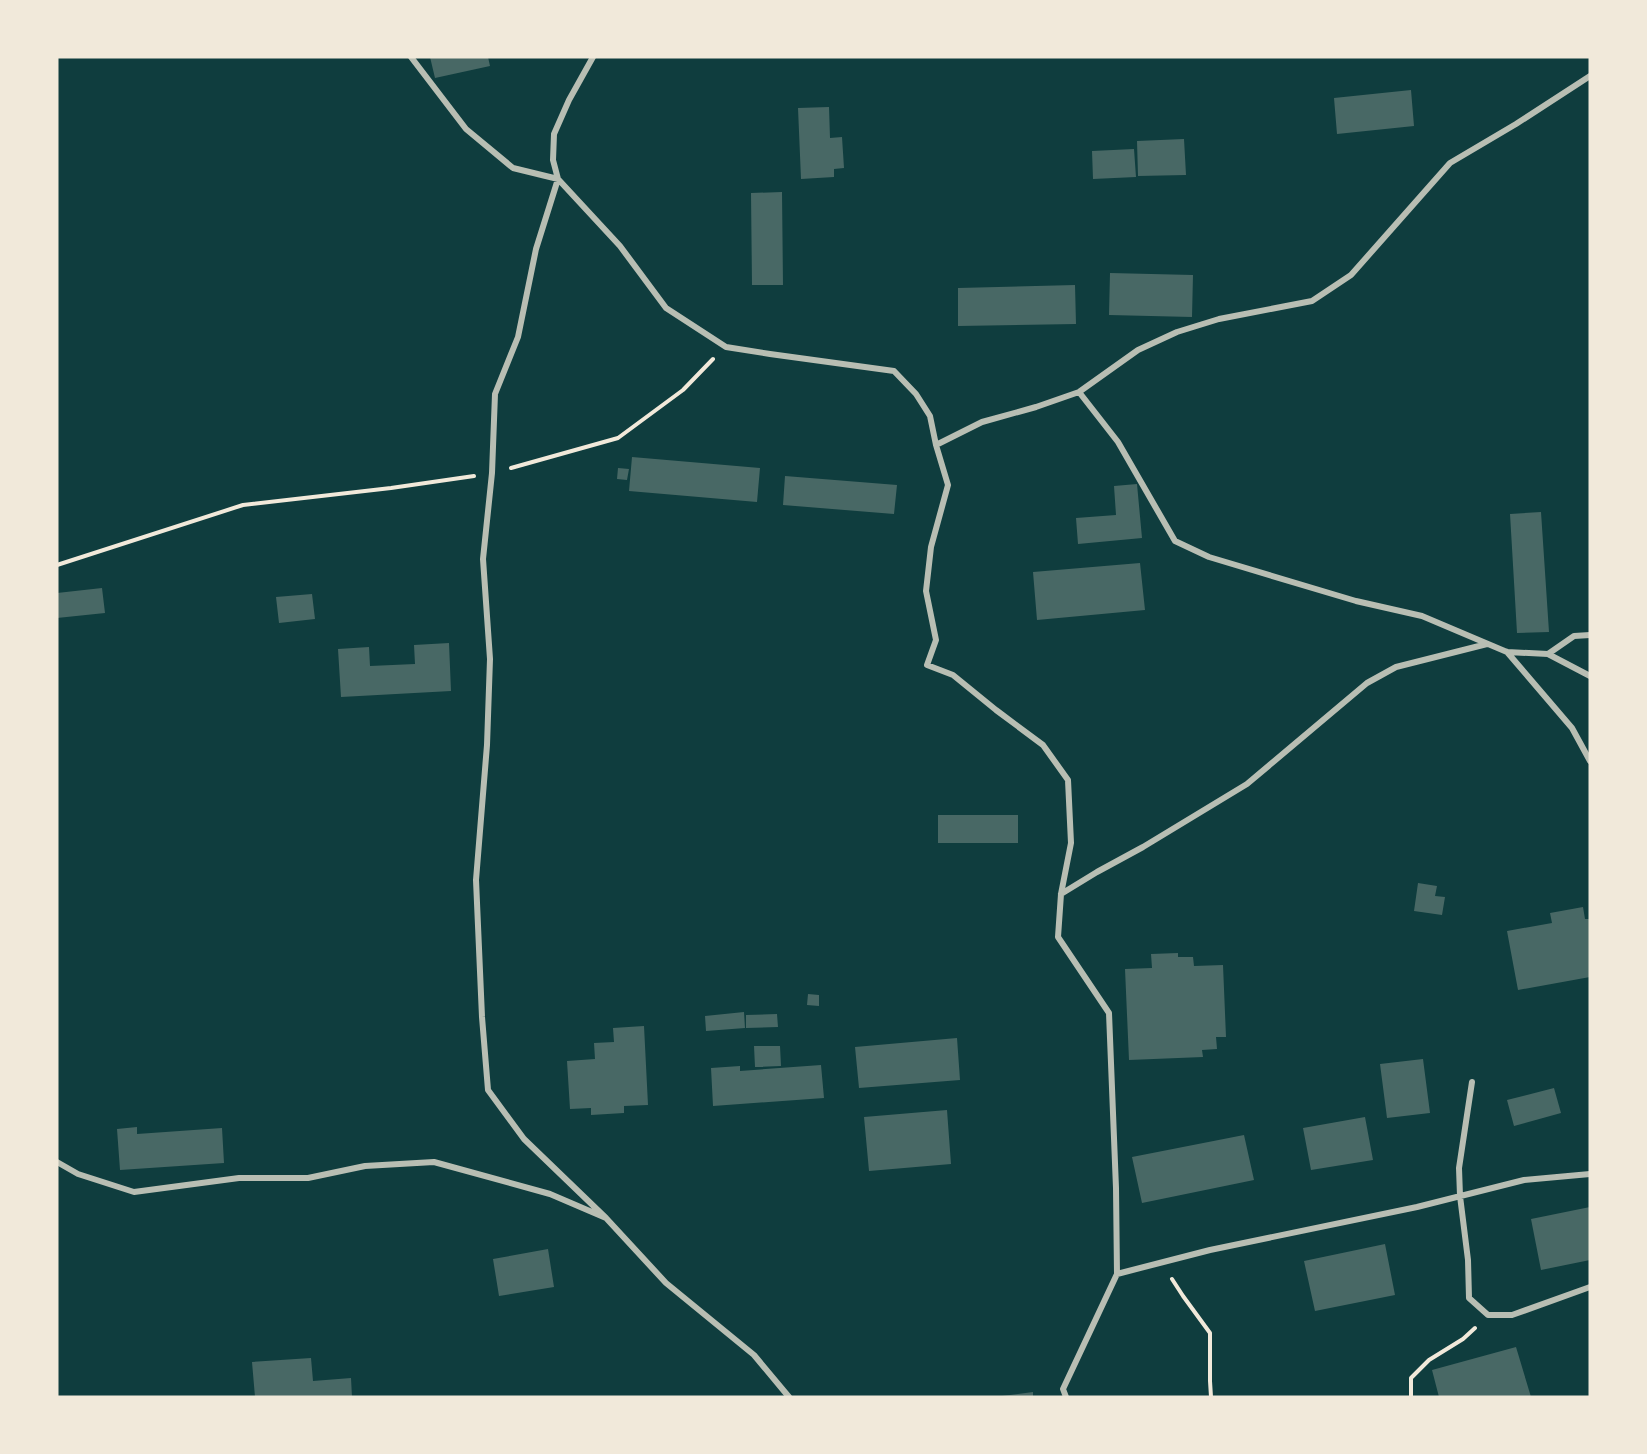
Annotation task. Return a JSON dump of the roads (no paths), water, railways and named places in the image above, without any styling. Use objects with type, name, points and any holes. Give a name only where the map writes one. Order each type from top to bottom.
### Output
[{"type":"street","points":[[411,57],[466,129],[513,168],[558,179]]},
{"type":"street","points":[[593,57],[569,100],[554,134],[553,160],[558,179],[620,246],[666,308],[726,347],[894,371],[916,394],[930,416],[948,485],[931,547],[926,591],[936,640],[927,665],[953,675],[1043,745],[1068,780],[1071,843],[1061,894],[1058,937],[1109,1013],[1117,1274],[1063,1389],[1066,1397]]},
{"type":"street","points":[[936,445],[982,422],[1079,392],[1138,350],[1177,332],[1219,319],[1312,301],[1351,275],[1450,163],[1590,76]]},
{"type":"street","points":[[558,179],[536,249],[518,336],[495,394],[492,473],[483,559],[490,659],[487,745],[476,880],[482,1017],[488,1090],[524,1139],[606,1218],[666,1282],[754,1355],[789,1397]]},
{"type":"street","points":[[1079,392],[1118,442],[1175,541],[1209,557],[1356,601],[1422,616],[1506,651],[1548,654],[1590,676]]},
{"type":"street","points":[[1548,654],[1574,636],[1590,634]]},
{"type":"street","points":[[1061,894],[1143,848],[1247,784],[1367,683],[1396,667],[1487,644]]},
{"type":"street","points":[[1506,651],[1572,728],[1590,761]]},
{"type":"street","points":[[1472,1082],[1459,1168],[1468,1260],[1469,1298],[1488,1315],[1512,1315],[1590,1287]]},
{"type":"street","points":[[57,1162],[78,1174],[134,1192],[239,1178],[308,1178],[365,1166],[434,1162],[550,1194],[606,1218]]},
{"type":"street","points":[[1117,1274],[1210,1250],[1417,1207],[1524,1180],[1590,1174]]}]
